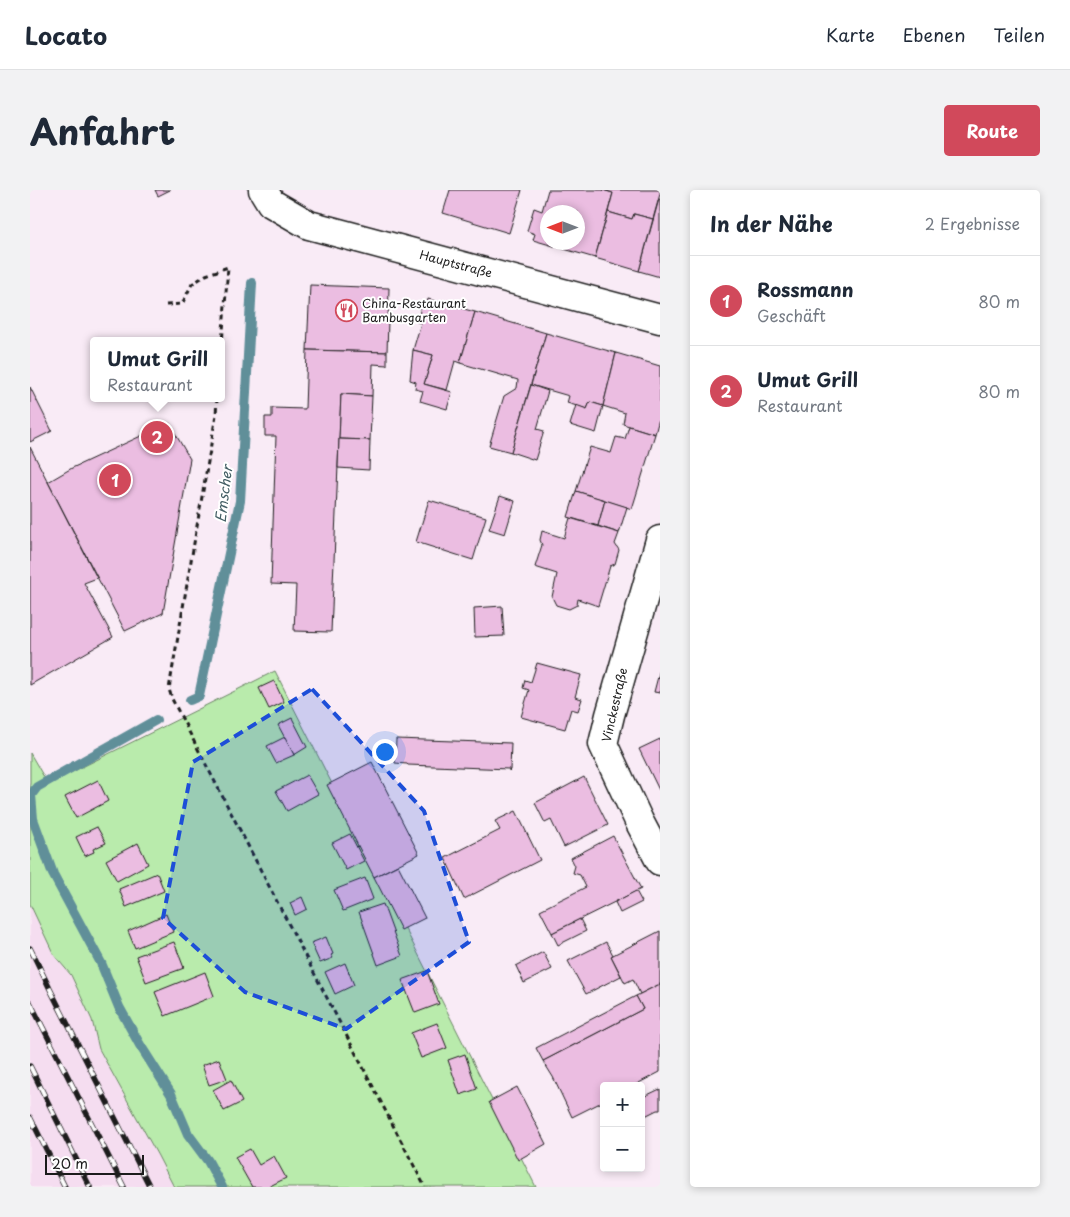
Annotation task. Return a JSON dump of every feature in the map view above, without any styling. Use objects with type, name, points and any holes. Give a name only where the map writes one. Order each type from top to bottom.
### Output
[{"type":"main road","name":"Hauptstraße","points":[[263,190],[271,203],[309,225],[660,319]]},
{"type":"main road","name":"Vinckestraße","points":[[660,540],[603,744],[660,861]]},
{"type":"path","points":[[166,305],[182,304],[192,284],[206,275],[228,268],[223,337]]},
{"type":"path","points":[[217,402],[169,689],[172,699],[425,1187]]},
{"type":"highlighted area","points":[[312,689],[424,811],[469,942],[346,1029],[245,992],[163,918],[193,762]]},
{"type":"shaded area","points":[[30,904],[54,955],[71,975],[92,1020],[99,1049],[174,1187],[30,1187]]},
{"type":"green space","points":[[275,671],[536,1187],[174,1187],[99,1049],[92,1020],[71,975],[54,955],[30,904],[30,753],[48,784]]},
{"type":"building","points":[[155,190],[170,190],[158,196]]},
{"type":"building","points":[[450,190],[522,190],[509,233],[443,213]]},
{"type":"building","points":[[548,190],[603,190],[613,193],[595,258],[567,250],[585,250],[585,205],[544,205]]},
{"type":"building","points":[[603,190],[660,190],[653,219],[634,214],[632,219],[608,212],[613,193]]},
{"type":"building","points":[[660,199],[660,277],[639,271]]},
{"type":"building","points":[[534,208],[540,210],[540,242],[533,240],[535,234],[527,231]]},
{"type":"building","points":[[608,212],[632,219],[634,214],[653,219],[639,271],[595,258]]},
{"type":"building","points":[[310,285],[389,288],[387,352],[307,350]]},
{"type":"building","points":[[428,299],[475,312],[460,363],[455,361],[447,390],[424,384],[433,355],[413,350],[421,323],[417,322],[422,303],[427,304]]},
{"type":"building","points":[[475,312],[546,333],[511,452],[489,446],[504,396],[517,388],[518,380],[460,363]]},
{"type":"building","points":[[546,333],[616,353],[603,406],[590,402],[587,409],[567,403],[569,396],[531,385]]},
{"type":"building","points":[[307,350],[387,352],[387,365],[373,364],[372,396],[341,394],[331,632],[294,631],[296,585],[271,584],[276,436],[265,436],[265,417],[272,417],[272,408],[305,409]]},
{"type":"building","points":[[413,350],[433,355],[424,384],[452,392],[447,409],[420,401],[423,391],[415,389],[416,382],[410,380]]},
{"type":"building","points":[[616,353],[660,366],[660,415],[655,434],[623,424],[625,413],[603,406]]},
{"type":"building","points":[[531,385],[548,391],[537,429],[544,431],[535,460],[511,452]]},
{"type":"building","points":[[30,387],[52,431],[30,442]]},
{"type":"building","points":[[341,394],[372,396],[370,440],[339,439]]},
{"type":"building","points":[[590,402],[603,406],[596,433],[570,425],[576,405],[587,409]]},
{"type":"building","points":[[169,423],[190,459],[163,613],[125,631],[48,482],[72,468]]},
{"type":"building","points":[[629,426],[655,434],[632,509],[576,491],[590,447],[611,453],[616,437],[625,439]]},
{"type":"building","points":[[339,439],[370,440],[369,470],[338,468]]},
{"type":"building","points":[[30,447],[97,578],[84,583],[113,637],[30,685]]},
{"type":"building","points":[[576,491],[605,500],[598,526],[568,517]]},
{"type":"building","points":[[500,496],[515,501],[505,534],[489,529]]},
{"type":"building","points":[[429,500],[486,517],[473,560],[416,542]]},
{"type":"building","points":[[605,500],[627,507],[619,533],[598,526]]},
{"type":"building","points":[[570,518],[619,533],[615,544],[619,550],[615,564],[610,566],[598,606],[578,599],[577,605],[569,609],[556,605],[552,597],[557,574],[535,567],[542,545],[540,540],[542,531],[564,538]]},
{"type":"building","points":[[502,606],[504,636],[475,637],[474,608]]},
{"type":"building","points":[[537,663],[581,675],[575,697],[582,699],[578,711],[571,709],[565,729],[521,717],[529,690],[523,688],[525,680],[531,682]]},
{"type":"building","points":[[660,669],[660,693],[654,692]]},
{"type":"building","points":[[274,681],[284,702],[269,709],[259,688]]},
{"type":"building","points":[[292,718],[307,747],[294,755],[278,725]]},
{"type":"building","points":[[285,737],[294,755],[276,763],[267,746]]},
{"type":"building","points":[[396,739],[511,743],[510,770],[395,763]]},
{"type":"building","points":[[660,739],[660,789],[659,790],[639,749]]},
{"type":"building","points":[[372,762],[419,854],[374,877],[327,785]]},
{"type":"building","points":[[307,775],[318,794],[287,811],[276,791]]},
{"type":"building","points":[[584,777],[608,825],[564,847],[551,820],[545,823],[535,803]]},
{"type":"building","points":[[98,780],[108,801],[76,818],[65,797]]},
{"type":"building","points":[[516,811],[540,860],[464,899],[445,858],[500,830],[495,821]]},
{"type":"building","points":[[97,827],[106,843],[93,849],[94,852],[85,856],[76,837]]},
{"type":"building","points":[[350,834],[364,861],[346,870],[332,843]]},
{"type":"building","points":[[613,836],[641,889],[552,933],[540,910],[586,887],[580,875],[573,873],[575,866],[571,858]]},
{"type":"building","points":[[138,843],[148,864],[117,881],[106,860]]},
{"type":"building","points":[[398,865],[425,918],[401,930],[374,877]]},
{"type":"building","points":[[157,873],[164,891],[126,907],[119,889]]},
{"type":"building","points":[[365,878],[373,899],[343,911],[334,890]]},
{"type":"building","points":[[636,891],[642,902],[620,913],[615,902]]},
{"type":"building","points":[[302,897],[307,909],[295,915],[290,903]]},
{"type":"building","points":[[383,904],[402,956],[378,965],[359,912]]},
{"type":"building","points":[[166,914],[173,932],[135,948],[128,931]]},
{"type":"building","points":[[580,919],[586,931],[558,945],[552,933]]},
{"type":"building","points":[[660,931],[660,984],[640,994],[633,979],[625,983],[611,956]]},
{"type":"building","points":[[326,937],[333,958],[320,963],[311,943]]},
{"type":"building","points":[[174,942],[184,968],[146,982],[136,956]]},
{"type":"building","points":[[606,942],[621,976],[586,994],[568,961]]},
{"type":"building","points":[[543,952],[552,969],[524,983],[516,966]]},
{"type":"building","points":[[345,963],[354,985],[335,994],[325,972]]},
{"type":"building","points":[[427,971],[439,1004],[415,1013],[402,980]]},
{"type":"building","points":[[205,972],[214,996],[165,1016],[155,992]]},
{"type":"building","points":[[660,984],[660,1072],[641,1082],[600,1082],[600,1103],[572,1117],[553,1077],[543,1061],[643,1009],[636,996]]},
{"type":"building","points":[[636,996],[643,1009],[543,1061],[536,1048]]},
{"type":"building","points":[[437,1023],[447,1048],[421,1058],[411,1033]]},
{"type":"building","points":[[465,1054],[477,1089],[460,1095],[448,1060]]},
{"type":"building","points":[[219,1059],[227,1079],[209,1085],[202,1065]]},
{"type":"building","points":[[231,1080],[242,1102],[224,1111],[213,1090]]},
{"type":"building","points":[[517,1087],[546,1144],[518,1160],[489,1102]]},
{"type":"building","points":[[660,1089],[660,1110],[645,1116],[645,1096]]},
{"type":"building","points":[[250,1149],[259,1165],[274,1156],[286,1178],[268,1187],[252,1187],[235,1157]]},
{"type":"waterway","name":"Emscher","points":[[190,700],[199,696],[240,501],[252,283]]},
{"type":"waterway","points":[[156,720],[37,787],[31,795],[33,819],[53,874],[101,963],[119,1007],[171,1094],[188,1134],[208,1161],[222,1187]]},
{"type":"railway","points":[[30,948],[150,1187]]},
{"type":"railway","points":[[30,1002],[124,1187]]},
{"type":"railway","points":[[30,1066],[90,1187]]},
{"type":"railway","points":[[30,1117],[65,1187]]},
{"type":"place","name":"China-Restaurant Bambusgarten","points":[[346,311]]},
{"type":"place","name":"Umut Grill","points":[[157,437]]},
{"type":"place","name":"Rossmann","points":[[115,480]]}]
